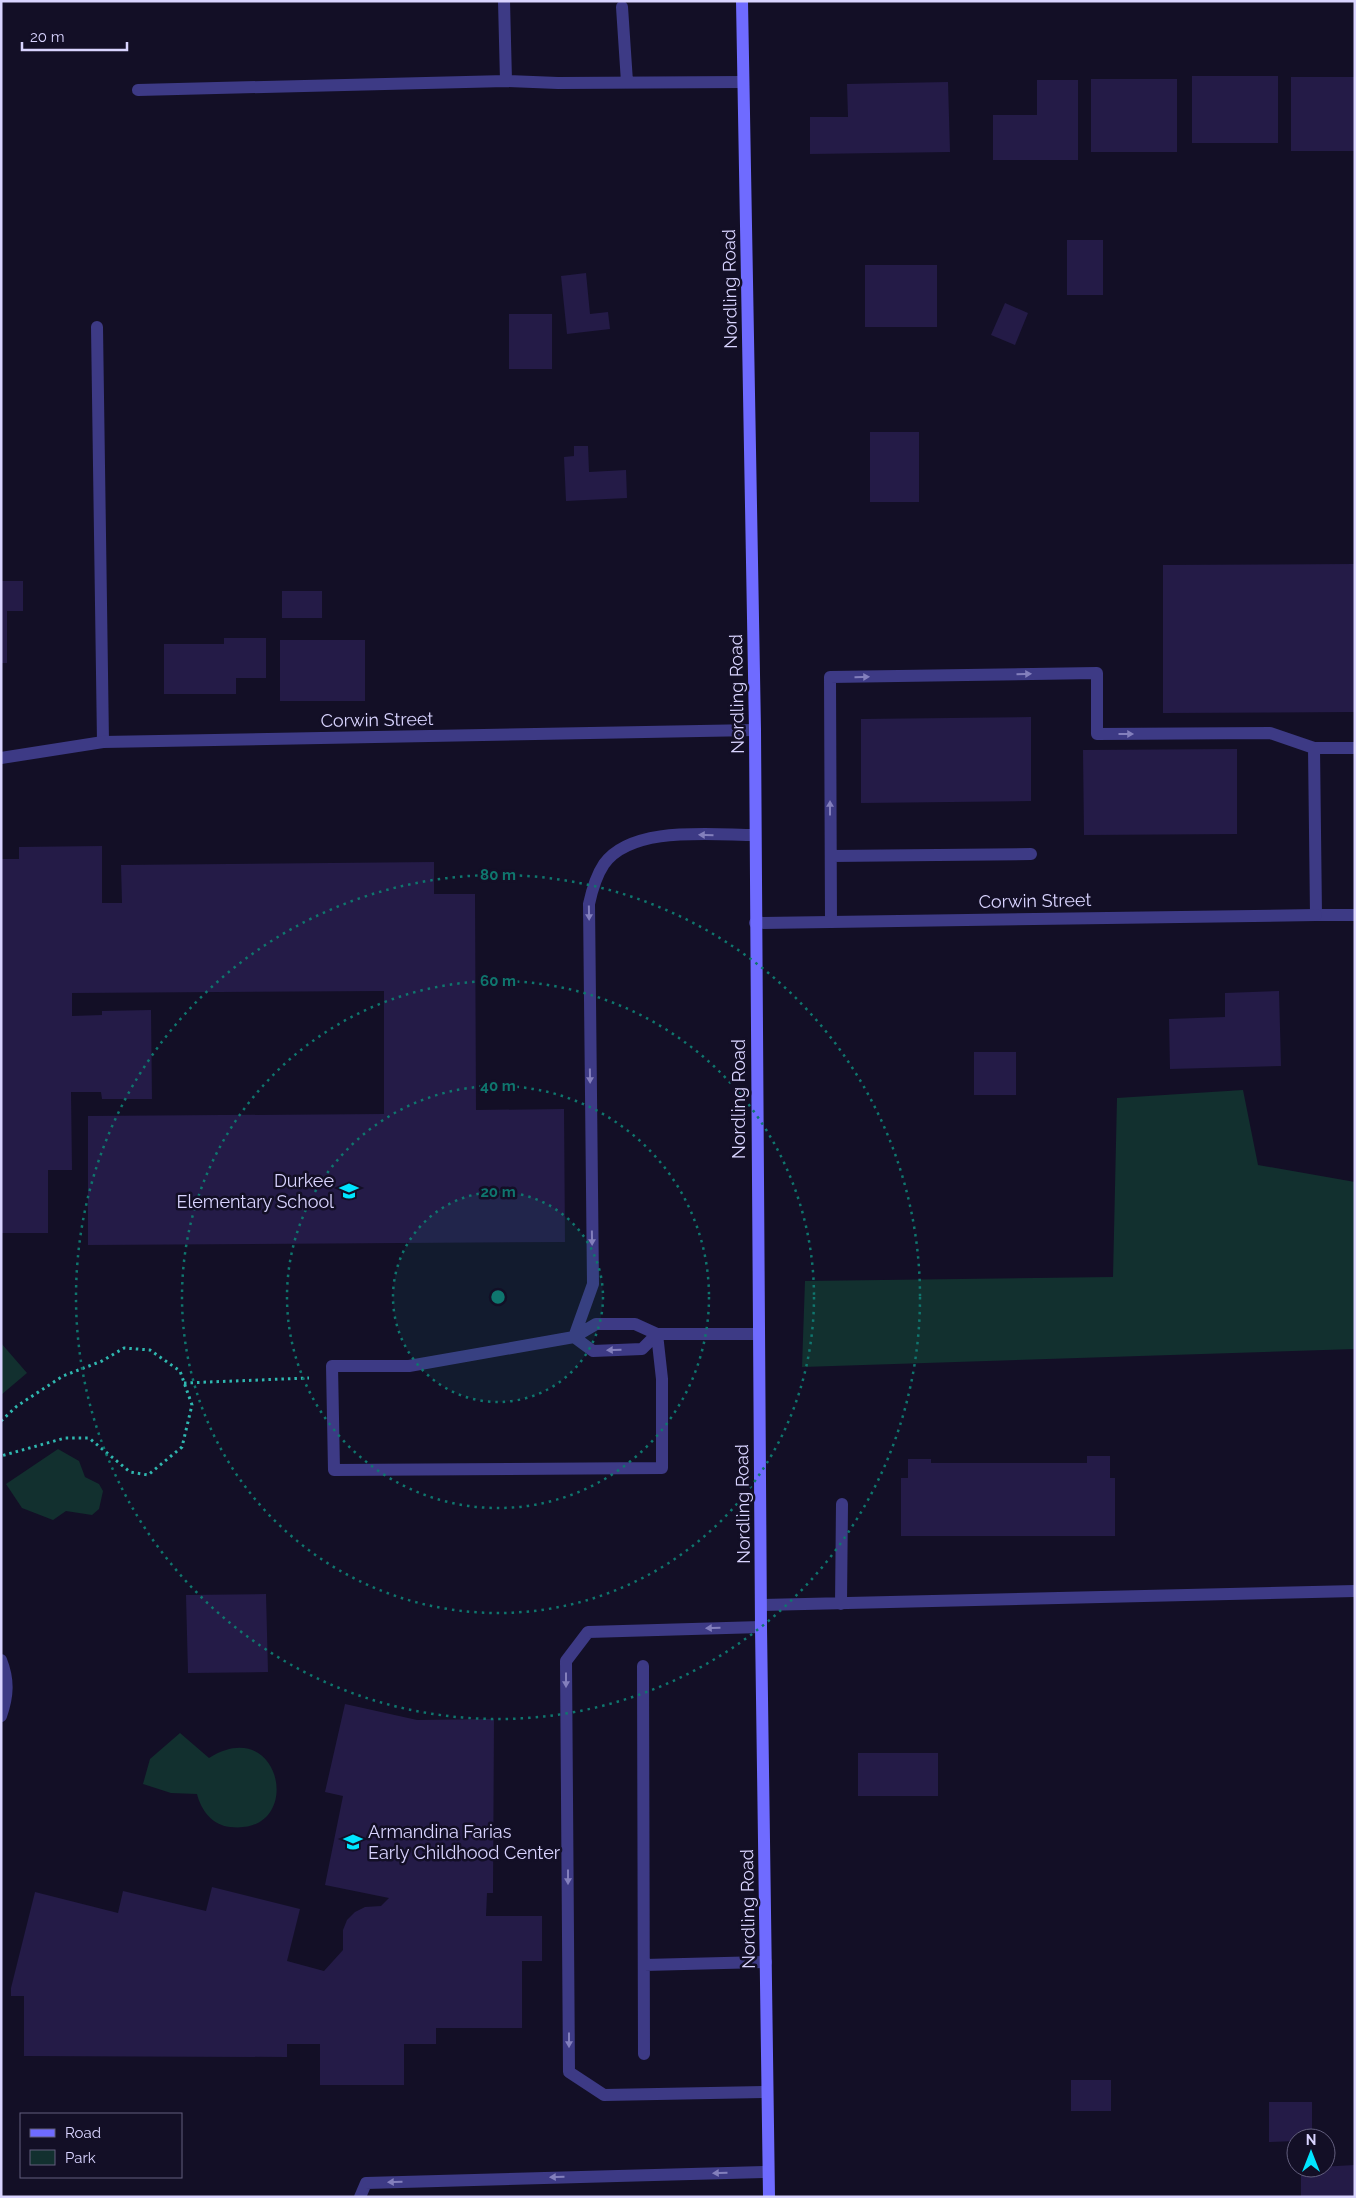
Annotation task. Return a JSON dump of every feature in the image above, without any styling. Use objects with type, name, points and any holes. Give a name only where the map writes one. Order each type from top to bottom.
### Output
[{"type":"street","points":[[504,1],[506,81]]},
{"type":"street","name":"Nordling Road","points":[[742,1],[755,730],[761,1627],[769,2197]]},
{"type":"street","points":[[622,7],[627,82]]},
{"type":"street","points":[[138,90],[506,81],[744,82]]},
{"type":"street","points":[[97,327],[103,742]]},
{"type":"street","points":[[830,922],[830,677],[1097,673],[1097,734],[1270,733],[1314,748],[1355,748]]},
{"type":"street","name":"Corwin Street","points":[[1,758],[103,742],[755,730]]},
{"type":"street","points":[[1314,748],[1316,915]]},
{"type":"street","points":[[574,1337],[593,1284],[589,904],[595,881],[605,863],[625,846],[652,837],[755,835]]},
{"type":"street","points":[[830,856],[1031,854]]},
{"type":"street","name":"Corwin Street","points":[[755,923],[1355,915]]},
{"type":"street","points":[[657,1334],[662,1379],[662,1468],[334,1470],[332,1366],[409,1366],[574,1337],[596,1324],[635,1324],[657,1334],[759,1334]]},
{"type":"street","points":[[574,1337],[593,1351],[642,1349],[657,1334]]},
{"type":"street","points":[[841,1604],[842,1504]]},
{"type":"street","points":[[761,1605],[1355,1592]]},
{"type":"street","points":[[761,1627],[588,1632],[566,1661],[569,2072],[604,2095],[767,2092]]},
{"type":"street","points":[[1,1660],[6,1672],[8,1687],[1,1716]]},
{"type":"street","points":[[643,1666],[644,2054]]},
{"type":"street","points":[[644,1965],[766,1962]]},
{"type":"street","points":[[360,2197],[366,2183],[768,2172]]},
{"type":"path","points":[[1,1421],[17,1406],[63,1376],[102,1361],[124,1348],[150,1350],[180,1371],[192,1405],[182,1447],[148,1475],[130,1472],[89,1438],[65,1438],[1,1456]]},
{"type":"path","points":[[184,1383],[332,1378]]},
{"type":"green space","points":[[1243,1090],[1258,1165],[1355,1182],[1355,1349],[802,1367],[805,1281],[1113,1277],[1117,1098]]},
{"type":"green space","points":[[1,1343],[27,1373],[1,1395]]},
{"type":"green space","points":[[58,1449],[79,1461],[85,1477],[99,1484],[103,1491],[99,1509],[92,1515],[66,1511],[53,1520],[22,1508],[6,1484]]},
{"type":"green space","points":[[180,1733],[209,1758],[234,1748],[254,1751],[268,1762],[275,1779],[276,1797],[269,1814],[254,1825],[224,1826],[208,1816],[201,1806],[197,1794],[171,1793],[143,1784],[150,1759]]},
{"type":"building","points":[[1192,76],[1278,76],[1278,143],[1192,143]]},
{"type":"building","points":[[1291,77],[1355,77],[1355,151],[1291,151]]},
{"type":"building","points":[[1091,79],[1177,79],[1177,152],[1091,152]]},
{"type":"building","points":[[1037,80],[1078,80],[1078,160],[993,160],[993,115],[1037,115]]},
{"type":"building","points":[[948,82],[950,152],[810,154],[810,117],[848,117],[847,84]]},
{"type":"building","points":[[1067,240],[1103,240],[1103,295],[1067,295]]},
{"type":"building","points":[[865,265],[937,265],[937,327],[865,327]]},
{"type":"building","points":[[586,273],[590,314],[608,312],[610,329],[567,334],[561,276]]},
{"type":"building","points":[[1005,303],[1028,313],[1015,345],[991,335]]},
{"type":"building","points":[[509,314],[552,314],[552,369],[509,369]]},
{"type":"building","points":[[870,432],[919,432],[919,502],[870,502]]},
{"type":"building","points":[[574,446],[588,446],[589,472],[626,470],[627,498],[566,501],[564,457],[574,456]]},
{"type":"building","points":[[1355,564],[1355,712],[1163,713],[1163,565]]},
{"type":"building","points":[[1,581],[23,581],[23,611],[7,611],[7,663],[1,663]]},
{"type":"building","points":[[282,591],[322,591],[322,618],[282,618]]},
{"type":"building","points":[[224,638],[266,638],[266,678],[236,678],[236,694],[164,694],[164,644],[224,644]]},
{"type":"building","points":[[280,640],[365,640],[365,701],[280,701]]},
{"type":"building","points":[[1031,717],[1031,801],[861,803],[861,719]]},
{"type":"building","points":[[1237,749],[1237,834],[1084,835],[1083,750]]},
{"type":"building","points":[[102,846],[102,903],[122,903],[121,865],[434,862],[434,894],[475,894],[476,1110],[564,1109],[565,1242],[88,1245],[88,1116],[384,1114],[384,991],[72,993],[72,1016],[102,1015],[102,1011],[151,1010],[152,1099],[102,1099],[101,1092],[71,1092],[72,1170],[48,1170],[48,1233],[1,1233],[1,859],[19,859],[19,847]]},
{"type":"building","points":[[1279,991],[1281,1066],[1170,1069],[1169,1019],[1225,1017],[1225,993]]},
{"type":"building","points":[[974,1052],[1016,1052],[1016,1095],[974,1095]]},
{"type":"building","points":[[1087,1456],[1110,1456],[1110,1478],[1115,1478],[1115,1536],[901,1536],[901,1478],[908,1478],[908,1459],[931,1459],[931,1463],[1087,1463]]},
{"type":"building","points":[[266,1594],[268,1672],[188,1673],[186,1595]]},
{"type":"building","points":[[345,1704],[417,1720],[494,1719],[493,1893],[487,1893],[486,1916],[542,1916],[542,1961],[522,1961],[522,2028],[436,2028],[436,2044],[404,2044],[404,2085],[320,2085],[320,2044],[287,2044],[287,2057],[24,2056],[24,1996],[11,1996],[11,1988],[35,1892],[118,1913],[123,1891],[206,1911],[212,1887],[300,1909],[287,1961],[324,1971],[343,1950],[343,1930],[347,1920],[355,1912],[365,1907],[381,1906],[389,1898],[325,1885],[343,1796],[325,1792]]},
{"type":"building","points":[[858,1753],[938,1753],[938,1796],[858,1796]]},
{"type":"building","points":[[1071,2080],[1111,2080],[1111,2111],[1071,2111]]},
{"type":"building","points":[[1269,2102],[1312,2102],[1312,2128],[1286,2128],[1286,2141],[1269,2142]]},
{"type":"building","points":[[1355,2165],[1355,2197],[1301,2197],[1301,2178],[1336,2178],[1336,2166]]},
{"type":"place","name":"Durkee Elementary School","points":[[349,1191]]},
{"type":"place","name":"Armandina Farias Early Childhood Center","points":[[353,1842]]}]
